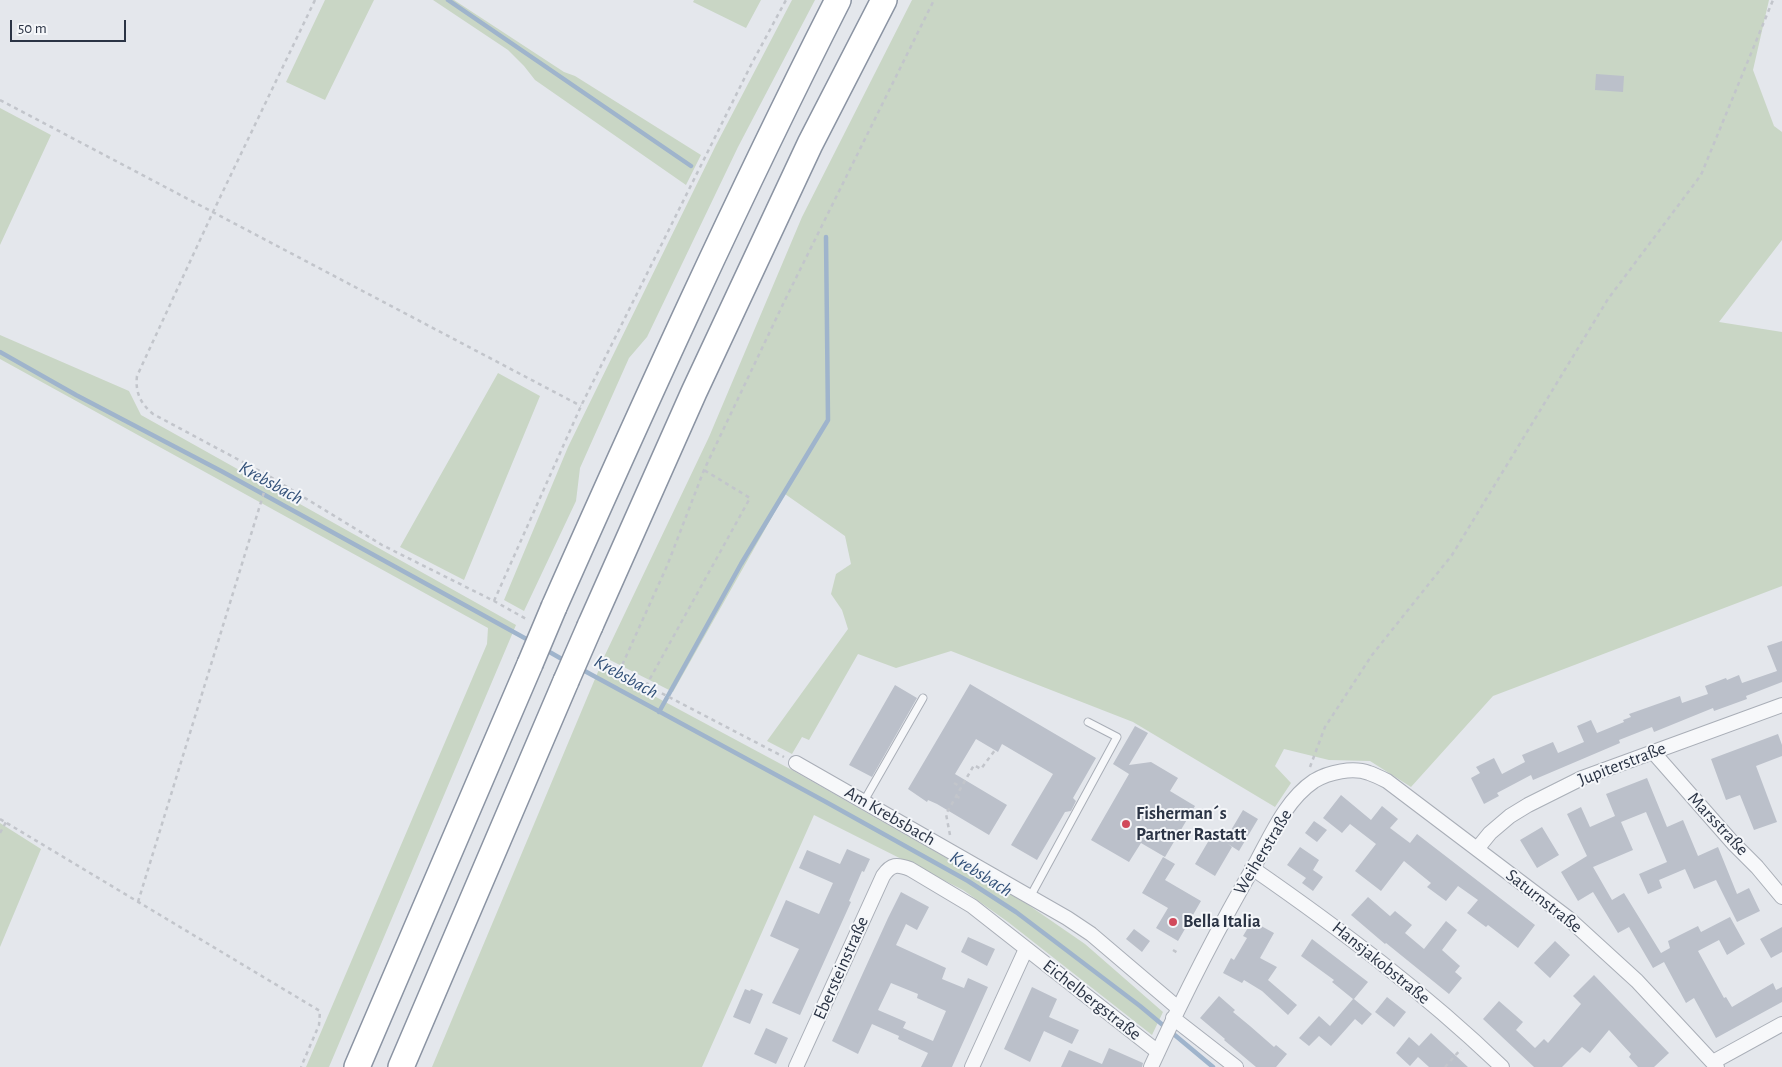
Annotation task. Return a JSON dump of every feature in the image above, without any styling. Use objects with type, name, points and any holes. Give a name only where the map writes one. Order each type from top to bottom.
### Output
[{"type":"highway","points":[[356,1067],[633,428],[770,135],[838,0]]},
{"type":"highway","points":[[400,1067],[566,681],[694,392],[810,144],[884,0]]},
{"type":"street","name":"Jupiterstraße","points":[[1477,849],[1500,824],[1528,805],[1582,778],[1782,705]]},
{"type":"street","name":"Marsstraße","points":[[1654,752],[1733,843],[1757,867],[1782,898]]},
{"type":"street","name":"Am Krebsbach","points":[[796,763],[1068,918],[1091,934],[1172,1021],[1236,1067]]},
{"type":"street","name":"Weiherstraße","points":[[1151,1067],[1172,1021],[1252,868],[1284,813],[1304,790],[1315,781],[1329,774],[1347,771]]},
{"type":"street","name":"Saturnstraße","points":[[1347,771],[1368,772],[1387,781],[1556,909],[1637,981],[1715,1064]]},
{"type":"street","name":"Eichelbergstraße","points":[[887,869],[893,865],[901,865],[972,906],[1158,1052]]},
{"type":"street","name":"Hansjakobstraße","points":[[1252,868],[1322,917],[1397,974],[1471,1037],[1502,1067]]},
{"type":"street","name":"Ebersteinstraße","points":[[796,1067],[887,869]]},
{"type":"street","name":"Eichelbergstraße","points":[[972,1067],[1026,949]]},
{"type":"street","points":[[1715,1064],[1782,1024]]},
{"type":"lane","points":[[864,801],[923,698]]},
{"type":"lane","points":[[1030,897],[1117,738],[1088,722]]},
{"type":"path","points":[[315,0],[137,376],[140,399],[144,407],[154,414],[270,476],[382,545],[494,601],[582,406],[752,63],[786,0]]},
{"type":"path","points":[[796,763],[619,672],[667,566],[704,470],[789,291],[934,0]]},
{"type":"path","points":[[1315,781],[1309,770],[1325,726],[1372,655],[1452,555],[1608,299],[1701,175],[1773,0]]},
{"type":"path","points":[[0,100],[582,406]]},
{"type":"path","points":[[646,686],[750,498],[704,470]]},
{"type":"path","points":[[138,902],[270,476]]},
{"type":"path","points":[[942,847],[950,835],[946,814],[974,765],[981,769],[994,750]]},
{"type":"path","points":[[954,783],[961,787]]},
{"type":"path","points":[[956,796],[962,799]]},
{"type":"path","points":[[0,819],[320,1012],[319,1025],[301,1067]]},
{"type":"path","points":[[0,833],[6,822]]},
{"type":"path","points":[[1172,950],[1178,953]]},
{"type":"path","points":[[1445,1067],[1471,1037]]},
{"type":"green space","points":[[325,0],[374,0],[325,100],[286,82]]},
{"type":"green space","points":[[433,0],[454,0],[564,72],[575,76],[701,155],[686,185],[535,80],[508,50]]},
{"type":"green space","points":[[694,0],[761,0],[746,28],[693,2]]},
{"type":"green space","points":[[792,0],[815,0],[738,147],[647,337],[629,358],[580,468],[576,501],[524,611],[504,600],[568,447],[716,145]]},
{"type":"green space","points":[[912,0],[1769,0],[1753,70],[1774,126],[1782,132],[1782,240],[1719,322],[1782,332],[1782,586],[1493,696],[1411,787],[1370,761],[1329,760],[1284,749],[1275,766],[1291,783],[1275,807],[1133,722],[951,651],[896,668],[858,654],[809,740],[802,737],[792,754],[767,741],[848,629],[842,610],[831,594],[836,574],[851,564],[845,536],[785,494],[673,692],[604,657],[709,437],[802,217]]},
{"type":"green space","points":[[0,108],[51,135],[0,245]]},
{"type":"green space","points":[[0,335],[129,391],[141,415],[516,625],[329,1067],[306,1067],[487,644],[488,628],[0,359]]},
{"type":"green space","points":[[498,373],[540,396],[464,580],[400,547]]},
{"type":"green space","points":[[600,667],[792,770],[1027,904],[1085,944],[1163,1012],[1152,1035],[1008,922],[963,890],[814,815],[702,1067],[432,1067]]},
{"type":"green space","points":[[0,823],[41,849],[0,947]]},
{"type":"building","points":[[1596,74],[1624,76],[1623,92],[1595,90]]},
{"type":"building","points":[[1782,641],[1782,682],[1746,696],[1747,699],[1714,711],[1713,708],[1654,732],[1652,727],[1619,740],[1620,743],[1533,780],[1531,775],[1497,793],[1499,796],[1484,804],[1471,778],[1480,773],[1476,767],[1494,758],[1502,774],[1525,762],[1522,755],[1553,742],[1558,753],[1584,742],[1577,726],[1591,720],[1597,733],[1624,722],[1623,720],[1631,717],[1629,714],[1680,696],[1682,703],[1708,694],[1705,686],[1726,678],[1727,680],[1739,675],[1742,683],[1777,671],[1767,646]]},
{"type":"building","points":[[970,684],[1096,758],[1073,798],[1076,801],[1071,811],[1065,812],[1037,860],[1011,845],[1053,774],[1002,744],[998,752],[976,739],[955,774],[1007,805],[989,835],[937,804],[928,800],[927,802],[908,789]]},
{"type":"building","points":[[895,685],[917,698],[872,777],[849,765]]},
{"type":"building","points":[[1135,726],[1148,733],[1129,765],[1151,762],[1178,778],[1170,791],[1195,806],[1165,857],[1141,843],[1129,862],[1091,840],[1129,774],[1113,764]]},
{"type":"building","points":[[1778,734],[1782,745],[1782,756],[1756,766],[1777,822],[1754,830],[1740,795],[1726,800],[1711,759]]},
{"type":"building","points":[[1647,778],[1667,827],[1683,820],[1698,856],[1718,847],[1737,894],[1749,888],[1760,911],[1737,922],[1716,880],[1694,889],[1685,869],[1659,880],[1662,888],[1648,894],[1639,874],[1667,862],[1646,812],[1621,822],[1633,850],[1593,867],[1612,900],[1624,893],[1661,953],[1670,948],[1668,941],[1698,926],[1701,932],[1730,917],[1745,944],[1727,955],[1719,940],[1698,951],[1724,998],[1726,997],[1732,1007],[1773,983],[1776,990],[1782,987],[1782,1002],[1716,1038],[1694,998],[1686,1003],[1664,962],[1653,968],[1629,927],[1618,933],[1593,892],[1578,901],[1561,872],[1587,856],[1567,814],[1581,807],[1590,827],[1615,816],[1606,794]]},
{"type":"building","points":[[1341,795],[1371,820],[1382,806],[1398,819],[1390,828],[1410,843],[1417,834],[1535,925],[1518,948],[1488,925],[1486,927],[1467,913],[1478,900],[1458,886],[1446,901],[1427,887],[1431,883],[1404,861],[1381,891],[1355,871],[1376,844],[1350,824],[1342,833],[1323,818]]},
{"type":"building","points":[[1243,810],[1258,819],[1239,851],[1228,844],[1232,847],[1215,876],[1195,864],[1212,835],[1224,842]]},
{"type":"building","points":[[1314,821],[1327,830],[1317,842],[1305,833]]},
{"type":"building","points":[[1542,827],[1559,855],[1537,868],[1520,840]]},
{"type":"building","points":[[1300,847],[1319,860],[1313,870],[1323,877],[1313,891],[1302,883],[1306,878],[1287,865]]},
{"type":"building","points":[[847,849],[870,859],[864,872],[862,871],[849,901],[851,902],[800,1015],[772,1003],[799,949],[770,936],[786,900],[819,914],[833,883],[799,868],[807,850],[840,864]]},
{"type":"building","points":[[1163,857],[1175,864],[1165,880],[1201,901],[1178,941],[1156,928],[1168,908],[1142,893]]},
{"type":"building","points":[[901,892],[929,907],[917,930],[906,924],[896,945],[946,968],[942,979],[964,988],[968,978],[988,987],[952,1067],[921,1067],[928,1053],[898,1039],[899,1036],[872,1024],[858,1054],[832,1041]],"holes":[[[891,983],[918,994],[917,998],[946,1011],[933,1041],[903,1028],[906,1022],[878,1010]]]},
{"type":"building","points":[[1368,897],[1390,916],[1395,911],[1412,925],[1405,933],[1424,949],[1446,921],[1457,930],[1442,950],[1460,966],[1455,972],[1462,978],[1449,994],[1351,915]]},
{"type":"building","points":[[1252,921],[1274,933],[1260,958],[1277,967],[1268,980],[1297,1005],[1288,1015],[1262,991],[1244,980],[1242,983],[1223,973],[1231,958],[1234,960],[1247,938],[1243,936]]},
{"type":"building","points":[[1782,927],[1782,952],[1771,958],[1760,939]]},
{"type":"building","points":[[1134,929],[1150,941],[1142,952],[1126,939]]},
{"type":"building","points":[[968,937],[995,949],[987,966],[961,952]]},
{"type":"building","points":[[1312,939],[1368,982],[1354,999],[1372,1014],[1362,1025],[1355,1019],[1331,1046],[1319,1036],[1309,1046],[1299,1038],[1319,1016],[1330,1026],[1353,999],[1332,982],[1334,980],[1301,956]]},
{"type":"building","points":[[1555,941],[1570,955],[1550,978],[1534,963]]},
{"type":"building","points":[[1594,975],[1669,1053],[1654,1067],[1638,1067],[1629,1057],[1631,1054],[1609,1030],[1590,1053],[1582,1047],[1562,1067],[1534,1067],[1483,1019],[1499,1001],[1523,1022],[1516,1030],[1535,1048],[1544,1039],[1548,1043],[1581,1004],[1573,996]]},
{"type":"building","points":[[1032,987],[1057,999],[1049,1017],[1079,1030],[1072,1044],[1044,1031],[1030,1062],[1004,1049]]},
{"type":"building","points":[[745,989],[750,991],[751,989],[763,994],[750,1024],[733,1017]]},
{"type":"building","points":[[1219,996],[1235,1010],[1233,1012],[1274,1047],[1276,1045],[1287,1054],[1276,1067],[1256,1067],[1200,1018]]},
{"type":"building","points":[[1387,997],[1406,1012],[1394,1027],[1375,1012]]},
{"type":"building","points":[[766,1028],[788,1038],[776,1064],[754,1054]]},
{"type":"building","points":[[1431,1033],[1468,1067],[1429,1067],[1418,1057],[1410,1066],[1396,1053],[1409,1037],[1419,1046]]},
{"type":"building","points":[[1109,1048],[1143,1063],[1142,1067],[1061,1067],[1069,1050],[1102,1064]]},
{"type":"waterway","points":[[448,0],[691,166]]},
{"type":"waterway","points":[[659,712],[741,564],[828,420],[826,237]]},
{"type":"waterway","name":"Krebsbach","points":[[0,352],[530,641]]},
{"type":"waterway","name":"Krebsbach","points":[[546,650],[567,662]]},
{"type":"waterway","name":"Krebsbach","points":[[581,669],[968,881],[1016,912],[1140,1006],[1213,1067]]},
{"type":"place","name":"Fisherman´s Partner Rastatt","points":[[1126,824]]},
{"type":"place","name":"Bella Italia","points":[[1173,922]]}]
